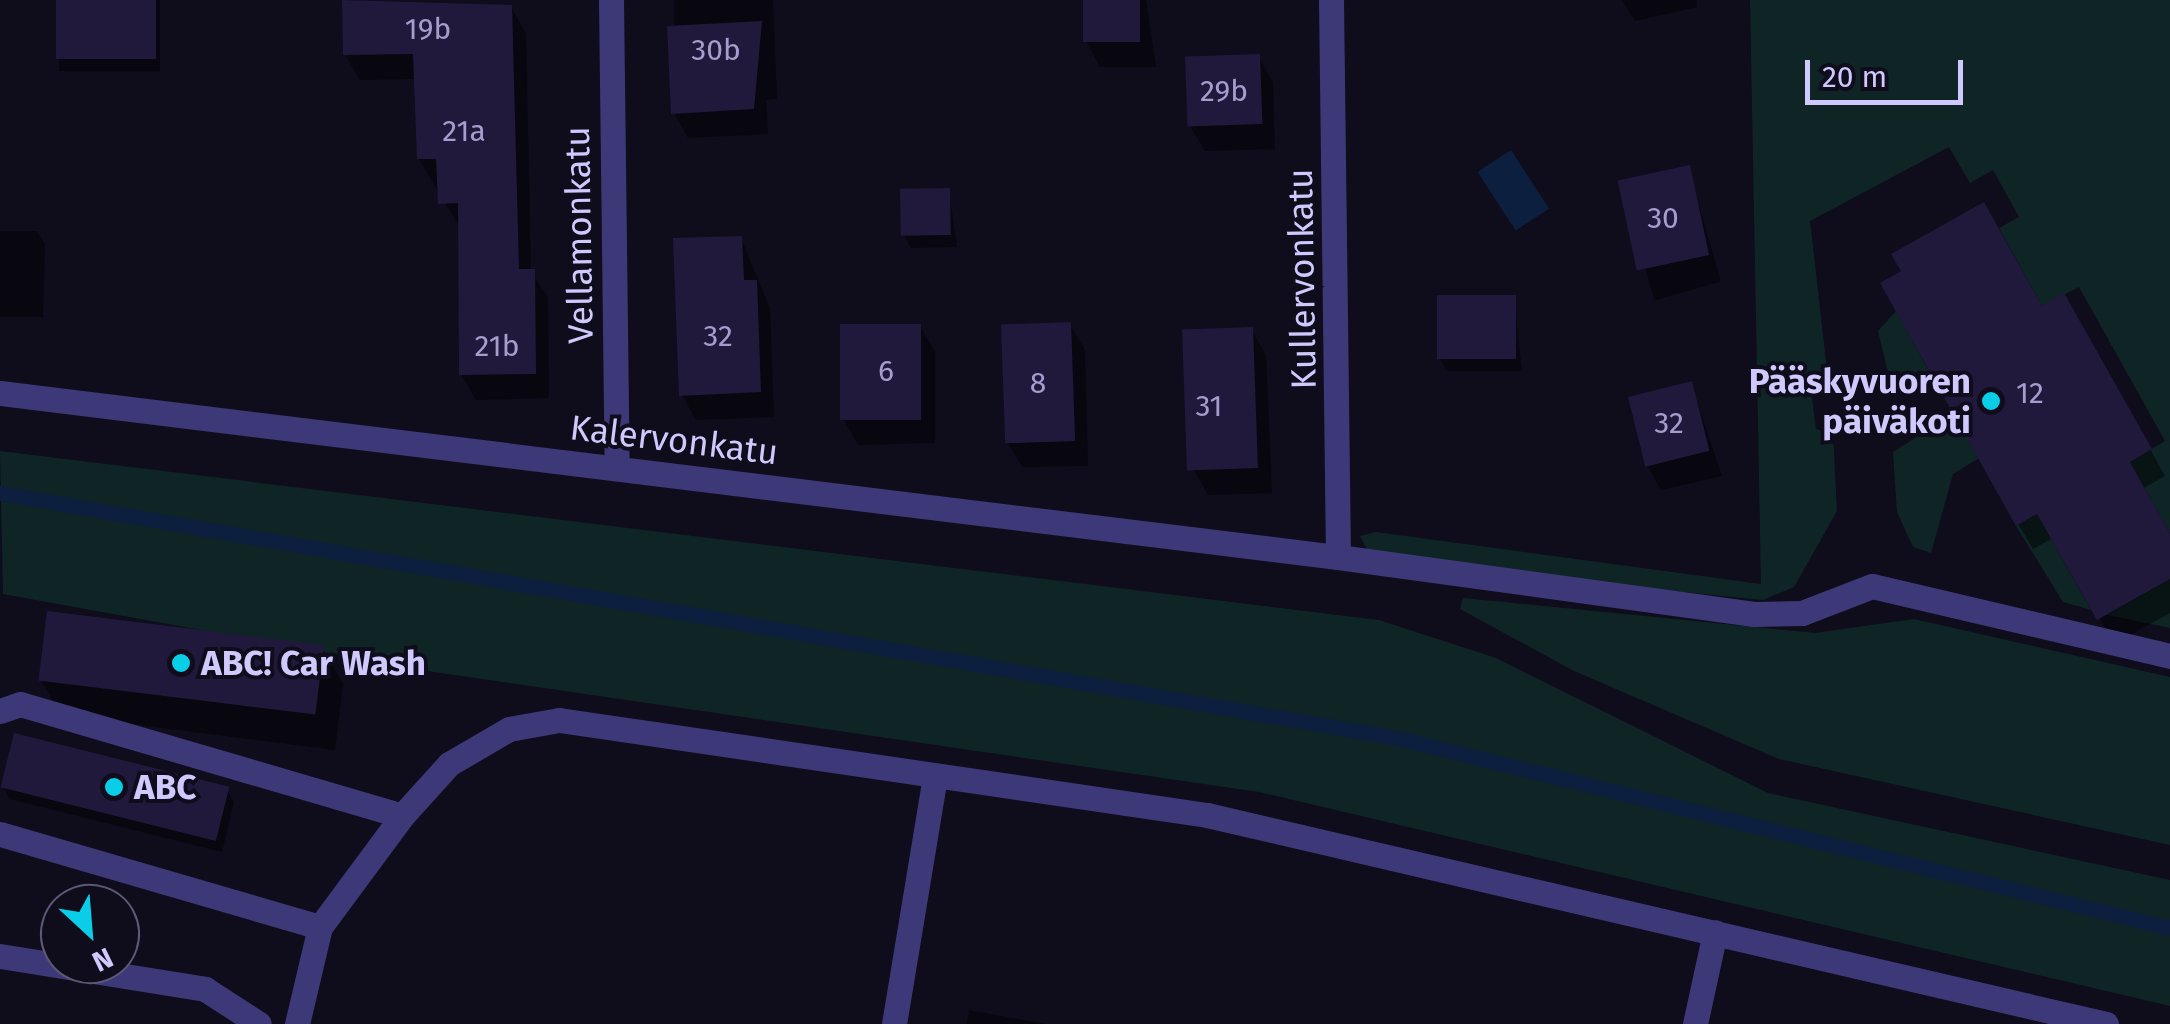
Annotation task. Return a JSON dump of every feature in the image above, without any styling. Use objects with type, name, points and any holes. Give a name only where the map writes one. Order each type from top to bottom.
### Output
[{"type":"street","name":"Vellamonkatu","points":[[611,0],[617,468]]},
{"type":"street","name":"Kullervonkatu","points":[[1331,0],[1338,557]]},
{"type":"street","name":"Kalervonkatu","points":[[0,393],[1338,557],[1754,614],[1816,610],[1872,586],[2170,656]]},
{"type":"street","points":[[0,711],[20,704],[402,816]]},
{"type":"street","points":[[297,1024],[320,926],[402,816],[449,764],[508,729],[559,720],[1207,814],[2106,1024]]},
{"type":"street","points":[[894,1024],[935,774]]},
{"type":"street","points":[[0,834],[320,926]]},
{"type":"street","points":[[1695,1024],[1714,932]]},
{"type":"street","points":[[0,956],[204,989],[259,1024]]},
{"type":"green space","points":[[1750,0],[2170,0],[2170,534],[2130,462],[2165,441],[2079,287],[2042,306],[1999,228],[2019,217],[1993,170],[1970,183],[1949,147],[1810,221],[1827,370],[1809,376],[1816,429],[1833,434],[1837,511],[1794,587],[1763,600],[1414,565],[1367,549],[1360,536],[1376,532],[1761,584]]},
{"type":"green space","points":[[1896,311],[1930,373],[1893,393],[1878,331]]},
{"type":"green space","points":[[1973,401],[1999,446],[1953,474],[1931,553],[1913,547],[1897,512],[1893,452]]},
{"type":"green space","points":[[0,451],[1379,620],[1496,658],[1768,793],[2170,880],[2170,1006],[1259,792],[427,671],[3,594]]},
{"type":"green space","points":[[2037,514],[2091,610],[2063,602],[2016,526]]},
{"type":"green space","points":[[2170,579],[2170,628],[2107,615]]},
{"type":"green space","points":[[1463,598],[1815,633],[1914,619],[2170,677],[2170,845],[1779,759],[1574,671],[1460,609]]},
{"type":"water","points":[[1511,150],[1549,209],[1516,230],[1477,172]]},
{"type":"building","points":[[56,0],[156,0],[156,59],[56,59]]},
{"type":"building","points":[[342,0],[512,5],[519,269],[535,269],[536,374],[459,375],[458,203],[438,204],[436,159],[417,159],[413,54],[343,55]]},
{"type":"building","points":[[1083,0],[1140,0],[1140,42],[1083,42]]},
{"type":"building","points":[[762,21],[754,109],[671,114],[667,26]]},
{"type":"building","points":[[1260,54],[1262,124],[1187,127],[1185,57]]},
{"type":"building","points":[[1690,165],[1709,255],[1637,270],[1618,180]]},
{"type":"building","points":[[950,188],[951,235],[901,236],[900,189]]},
{"type":"building","points":[[1984,202],[2042,306],[2064,293],[2152,449],[2130,462],[2170,534],[2170,579],[2097,620],[2037,514],[2016,526],[1880,283],[1901,271],[1891,254]]},
{"type":"building","points":[[742,236],[744,280],[757,280],[761,392],[679,396],[673,238]]},
{"type":"building","points":[[1437,295],[1516,295],[1516,359],[1437,359]]},
{"type":"building","points":[[1071,322],[1075,441],[1005,443],[1001,324]]},
{"type":"building","points":[[840,324],[921,324],[921,420],[840,420]]},
{"type":"building","points":[[1253,327],[1258,468],[1187,470],[1182,329]]},
{"type":"building","points":[[1692,381],[1709,451],[1645,467],[1628,397]]},
{"type":"building","name":"ABC! Car Wash","points":[[47,611],[324,645],[315,714],[38,680]]},
{"type":"building","name":"ABC","points":[[14,733],[229,787],[216,841],[0,787]]},
{"type":"waterway","points":[[0,493],[1402,739],[2170,928]]},
{"type":"place","name":"Pääskyvuoren päiväkoti","points":[[1991,401]]},
{"type":"place","name":"ABC! Car Wash","points":[[181,663]]},
{"type":"place","name":"ABC","points":[[114,787]]}]
